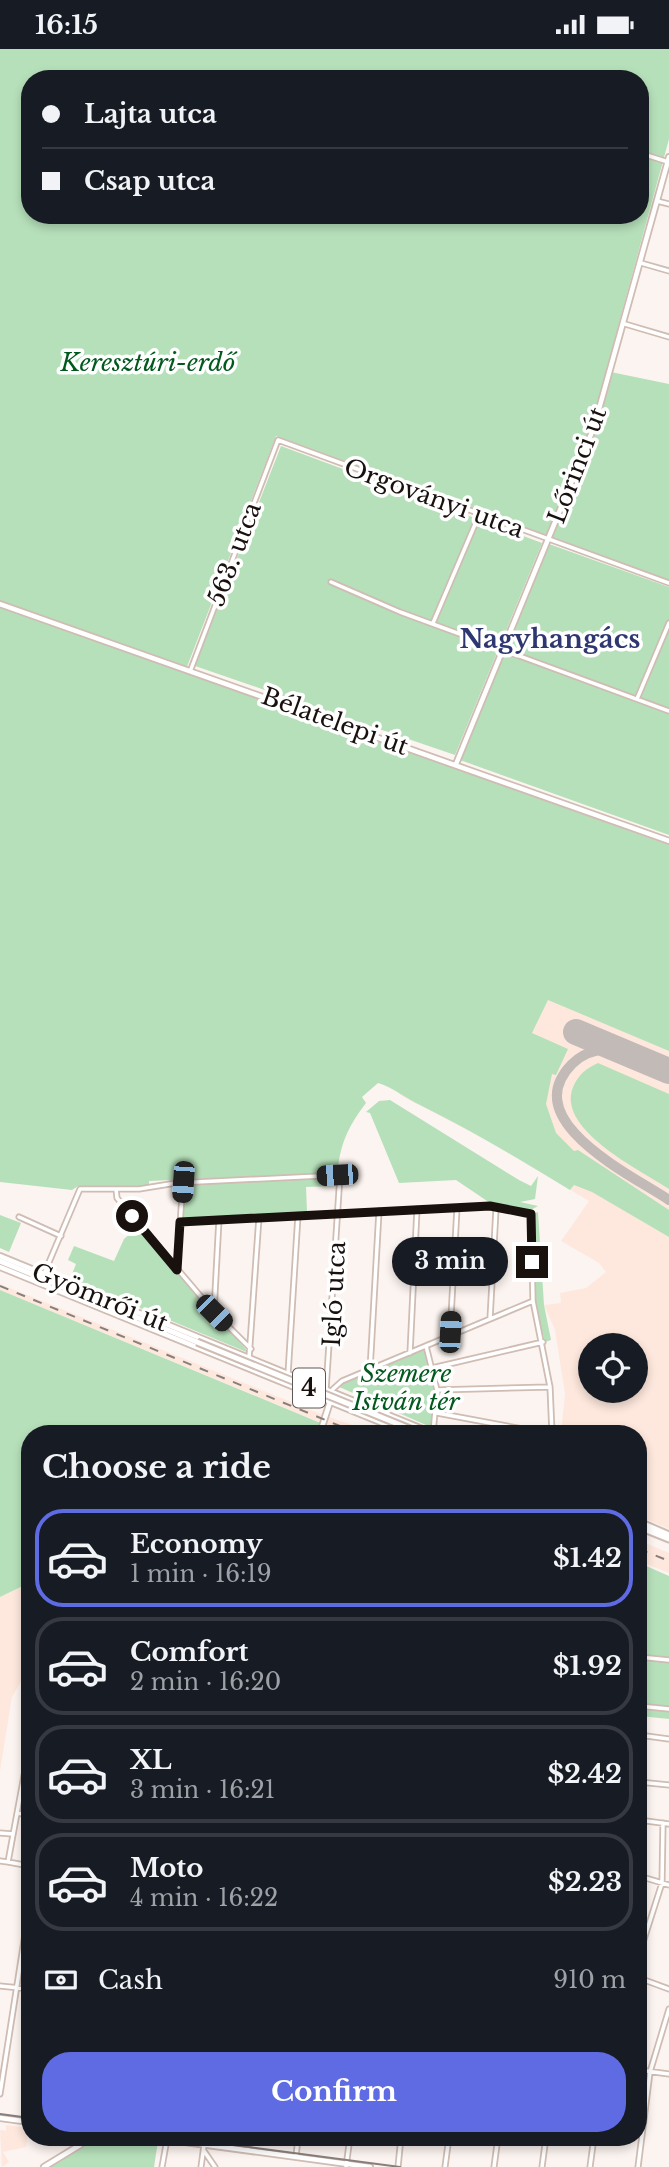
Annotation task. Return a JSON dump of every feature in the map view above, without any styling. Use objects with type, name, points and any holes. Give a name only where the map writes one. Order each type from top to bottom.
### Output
[{"type":"main road","name":"4","points":[[0,1259],[400,1425]]},
{"type":"main road","points":[[647,1527],[669,1537]]},
{"type":"street","points":[[649,155],[668,159]]},
{"type":"street","name":"Lőrinci út","points":[[456,764],[594,427],[625,324],[668,159]]},
{"type":"street","points":[[657,201],[669,204]]},
{"type":"street","points":[[641,264],[669,271]]},
{"type":"street","points":[[625,324],[669,337]]},
{"type":"street","name":"Orgoványi utca","points":[[278,440],[669,583]]},
{"type":"street","name":"563. utca","points":[[191,669],[278,440]]},
{"type":"street","points":[[433,624],[479,515]]},
{"type":"street","points":[[331,582],[433,624],[669,711]]},
{"type":"street","name":"Bélatelepi út","points":[[0,604],[191,669],[669,841]]},
{"type":"street","points":[[637,700],[669,623]]},
{"type":"street","name":"Igló utca","points":[[183,1182],[340,1175],[330,1390]]},
{"type":"street","points":[[44,1274],[80,1189],[116,1189],[183,1182],[177,1270]]},
{"type":"street","points":[[116,1189],[117,1198],[177,1270],[214,1313],[251,1349]]},
{"type":"street","points":[[180,1222],[457,1207],[531,1214],[533,1301],[550,1387],[552,1425]]},
{"type":"street","points":[[450,1336],[457,1207]]},
{"type":"street","points":[[410,1353],[417,1209]]},
{"type":"street","points":[[490,1319],[496,1209]]},
{"type":"street","points":[[370,1370],[379,1211]]},
{"type":"street","points":[[288,1374],[298,1216]]},
{"type":"street","points":[[19,1217],[61,1236]]},
{"type":"street","points":[[249,1358],[259,1217]]},
{"type":"street","points":[[214,1313],[219,1219]]},
{"type":"street","name":"Gyömrői út","points":[[0,1259],[44,1274],[413,1425]]},
{"type":"street","name":"Gyömrői út","points":[[0,1267],[313,1396],[327,1405]]},
{"type":"street","points":[[322,1425],[330,1390],[342,1381],[533,1301]]},
{"type":"street","points":[[432,1368],[542,1342]]},
{"type":"street","points":[[426,1346],[437,1390],[434,1425]]},
{"type":"street","points":[[330,1381],[342,1381]]},
{"type":"street","points":[[437,1390],[550,1387]]},
{"type":"street","points":[[327,1405],[337,1405],[387,1425]]},
{"type":"street","points":[[327,1405],[337,1405]]},
{"type":"street","points":[[437,1413],[501,1425]]},
{"type":"street","points":[[647,1658],[669,1660]]},
{"type":"street","points":[[647,1707],[669,1709]]},
{"type":"street","points":[[647,1736],[669,1738]]},
{"type":"street","points":[[647,1782],[669,1785]]},
{"type":"street","points":[[8,1862],[21,1791]]},
{"type":"street","points":[[17,1813],[21,1814]]},
{"type":"street","points":[[647,1821],[669,1824]]},
{"type":"street","points":[[647,1930],[662,1883],[663,1823]]},
{"type":"street","points":[[0,1833],[13,1835]]},
{"type":"street","points":[[0,1861],[21,1864]]},
{"type":"street","points":[[647,1878],[669,1885]]},
{"type":"street","points":[[0,2094],[21,1962]]},
{"type":"street","points":[[647,1981],[669,1989]]},
{"type":"street","points":[[0,1986],[21,1988]]},
{"type":"street","points":[[647,2096],[650,2072],[669,2009]]},
{"type":"street","points":[[647,2071],[669,2074]]},
{"type":"street","points":[[0,2118],[21,2121]]},
{"type":"street","points":[[44,2167],[78,2146]]},
{"type":"street","points":[[162,2167],[166,2146]]},
{"type":"street","points":[[202,2146],[370,2167]]},
{"type":"street","points":[[201,2167],[202,2146]]},
{"type":"street","points":[[202,2146],[215,2167]]},
{"type":"street","points":[[248,2146],[248,2150]]},
{"type":"street","points":[[296,2157],[297,2146]]},
{"type":"street","points":[[347,2165],[349,2146]]},
{"type":"street","points":[[398,2167],[400,2146]]},
{"type":"street","points":[[445,2167],[448,2146]]},
{"type":"street","points":[[494,2167],[497,2146]]},
{"type":"street","points":[[542,2167],[544,2146]]},
{"type":"street","points":[[590,2167],[593,2146]]},
{"type":"street","points":[[638,2167],[641,2146]]},
{"type":"shaded area","points":[[0,822],[333,827],[425,846],[427,841],[669,891],[669,1529],[647,1519],[647,1425],[562,1425],[565,1394],[555,1330],[544,1305],[561,1303],[560,1293],[586,1288],[606,1272],[599,1263],[561,1241],[589,1201],[489,1141],[402,1096],[392,1087],[256,1047]]},
{"type":"shaded area","points":[[0,1284],[352,1425],[322,1425],[0,1290]]},
{"type":"shaded area","points":[[647,1543],[669,1553],[669,1573],[647,1564]]},
{"type":"shaded area","points":[[21,1587],[21,1682],[12,1697],[0,1771],[0,1597]]},
{"type":"shaded area","points":[[6,2125],[21,2127],[21,2146],[26,2146],[3,2152],[9,2162],[2,2167],[0,2130],[6,2131]]},
{"type":"green space","name":"Keresztúri-erdő","points":[[0,49],[669,49],[669,139],[649,213],[649,70],[21,70],[21,224],[646,224],[606,371],[669,384],[669,580],[276,436],[185,672],[669,845],[669,1051],[548,1000],[532,1033],[568,1049],[556,1075],[552,1074],[546,1104],[556,1133],[574,1151],[578,1150],[669,1210],[669,1237],[592,1192],[574,1185],[570,1190],[477,1135],[378,1083],[362,1097],[366,1103],[347,1133],[338,1168],[330,1169],[330,1173],[149,1181],[149,1186],[78,1186],[72,1190],[0,1182]]},
{"type":"green space","points":[[281,446],[542,543],[455,755],[195,666]]},
{"type":"green space","points":[[549,544],[669,587],[669,835],[460,760]]},
{"type":"green space","points":[[598,1063],[669,1094],[669,1189],[602,1146],[576,1117],[571,1101],[574,1085],[584,1072]]},
{"type":"green space","points":[[390,1100],[519,1180],[531,1186],[538,1176],[535,1199],[520,1202],[538,1206],[529,1211],[496,1207],[456,1180],[399,1183],[370,1113],[366,1112],[379,1101]]},
{"type":"green space","points":[[336,1178],[335,1186],[306,1187],[307,1212],[183,1219],[185,1185]]},
{"type":"green space","points":[[538,1212],[544,1305],[551,1340],[545,1342],[534,1300],[533,1214]]},
{"type":"green space","points":[[0,1215],[21,1223],[9,1252],[0,1248]]},
{"type":"green space","points":[[139,1226],[249,1353],[70,1279],[76,1264],[68,1260],[74,1246],[114,1261],[124,1239]]},
{"type":"green space","points":[[0,1290],[323,1424],[21,1425],[21,1587],[0,1597]]},
{"type":"green space","name":"Szemere István tér","points":[[425,1349],[434,1391],[433,1425],[426,1425],[337,1386]]},
{"type":"green space","points":[[647,1566],[669,1576],[669,1719],[647,1717]]},
{"type":"green space","points":[[73,2146],[157,2146],[154,2167],[46,2167]]},
{"type":"taxiway","points":[[627,1053],[598,1051],[578,1059],[559,1085],[558,1106],[568,1125],[586,1144],[607,1161],[669,1200]]},
{"type":"runway","points":[[576,1032],[669,1071]]},
{"type":"tram line","points":[[0,2114],[21,2117]]},
{"type":"tram line","points":[[241,2146],[400,2167]]},
{"type":"railway","points":[[0,1286],[338,1425]]},
{"type":"railway","points":[[647,1552],[669,1561]]},
{"type":"district","name":"Nagyhangács","points":[[550,639]]},
{"type":"route","points":[[132,1216],[177,1270],[180,1222],[490,1206],[531,1214],[532,1262]]}]
